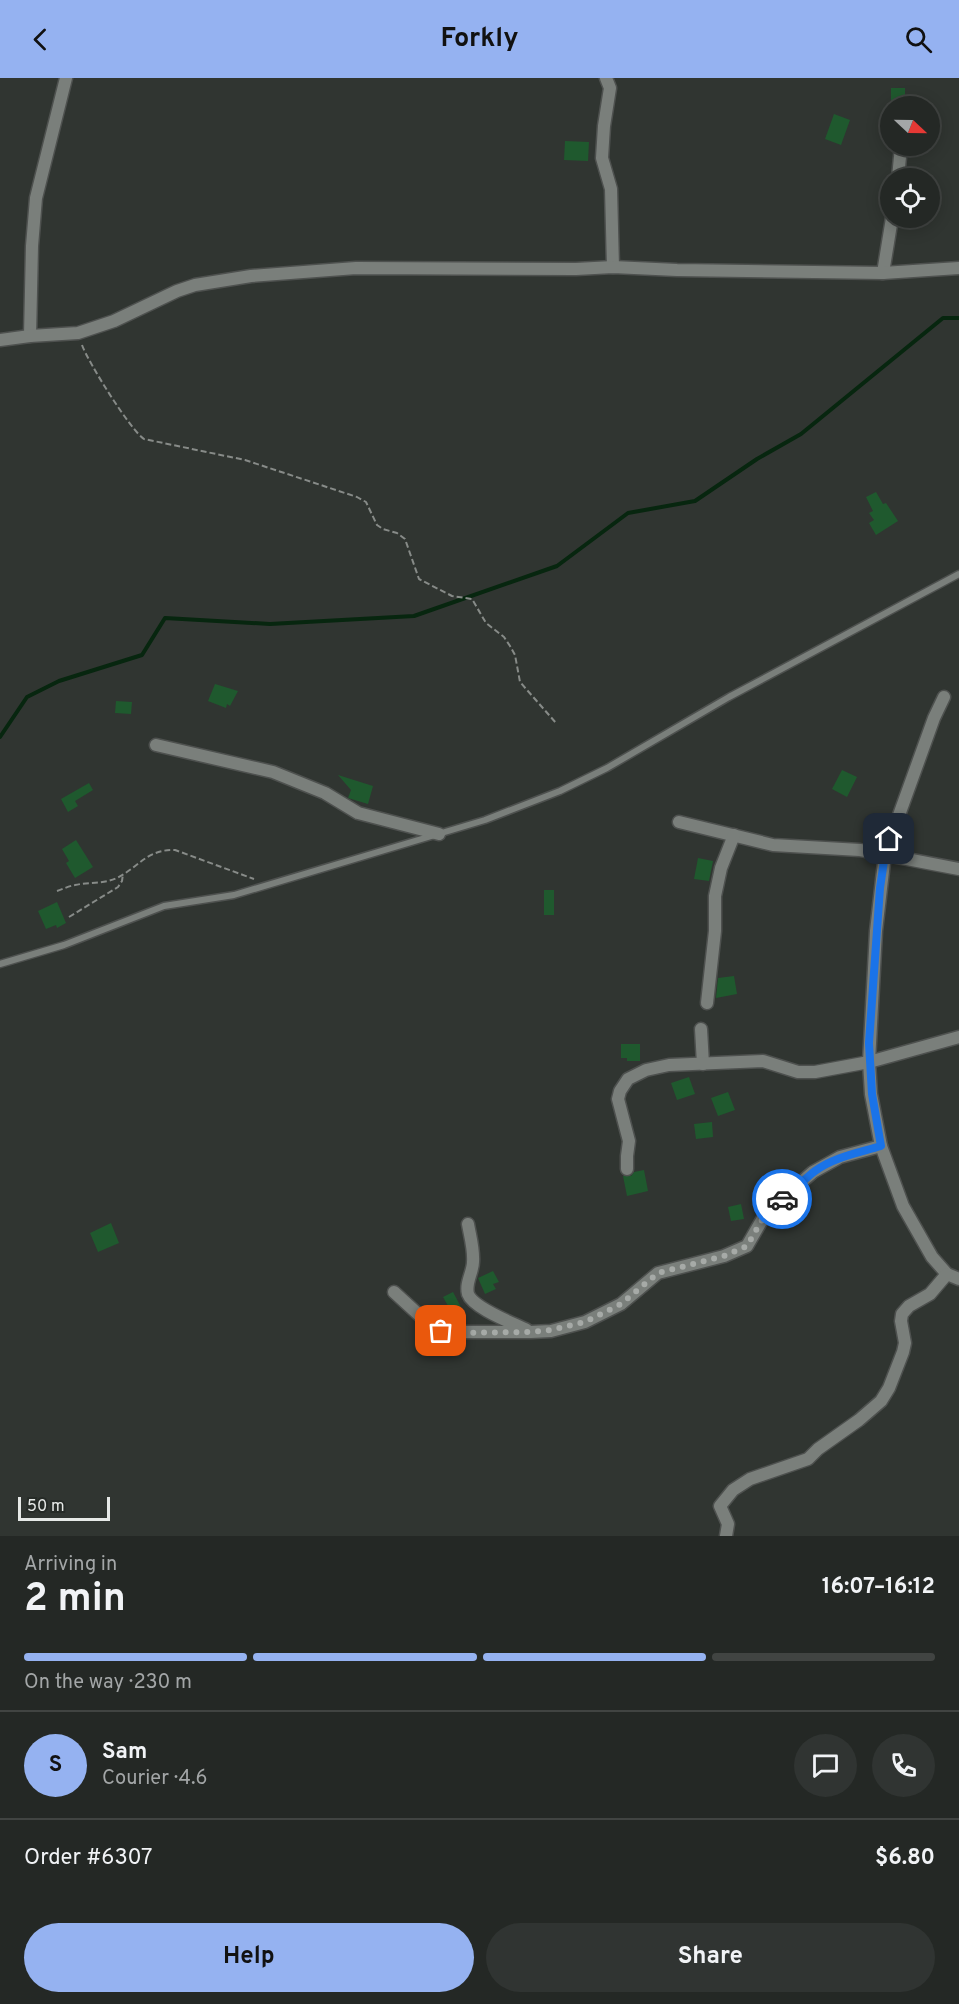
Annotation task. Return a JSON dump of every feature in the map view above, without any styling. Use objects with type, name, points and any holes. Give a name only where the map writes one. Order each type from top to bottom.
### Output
[{"type":"street","points":[[30,336],[32,246],[36,198],[66,78]]},
{"type":"street","points":[[606,78],[610,88],[602,158],[611,189],[613,267]]},
{"type":"street","points":[[883,273],[890,228]]},
{"type":"street","points":[[0,340],[78,333],[114,321],[177,291],[195,285],[251,276],[356,268],[529,270],[613,267],[883,273],[959,268]]},
{"type":"street","points":[[944,697],[934,718],[885,854],[876,932],[869,1062],[881,1146],[903,1206],[932,1257],[947,1274],[959,1279]]},
{"type":"street","points":[[156,745],[273,772],[325,793],[358,813],[439,834]]},
{"type":"street","points":[[680,822],[773,845],[885,854],[959,868]]},
{"type":"street","points":[[707,1003],[715,896],[721,868],[734,835]]},
{"type":"street","points":[[701,1029],[703,1064]]},
{"type":"street","points":[[627,1169],[630,1141],[618,1099],[623,1085],[635,1074],[657,1067],[763,1061],[805,1073],[869,1062],[959,1037]]},
{"type":"street","points":[[394,1292],[430,1325],[441,1331],[455,1333],[531,1332],[585,1322],[621,1304],[658,1273],[736,1252],[747,1246],[766,1213],[813,1172],[840,1157],[881,1146]]},
{"type":"street","points":[[468,1224],[473,1256],[468,1287],[470,1298],[480,1306],[531,1332]]},
{"type":"street","points":[[726,1536],[728,1524],[720,1506],[733,1490],[750,1479],[808,1459],[881,1401],[889,1388],[903,1352],[902,1314],[909,1306],[930,1294],[947,1274]]},
{"type":"lane","points":[[0,964],[64,945],[164,906],[234,895],[484,820],[570,787],[729,697],[959,574]]},
{"type":"path","points":[[78,333],[92,368],[140,436],[150,441],[245,460],[366,502],[377,525],[405,539],[419,579],[452,596],[472,599],[486,623],[504,637],[510,645],[515,655],[520,682],[556,723]]},
{"type":"path","points":[[57,891],[76,885],[110,880],[123,874],[142,859],[170,850],[182,852],[257,879]]},
{"type":"path","points":[[69,917],[118,888],[123,874]]},
{"type":"building","points":[[891,88],[905,88],[905,96],[891,96]]},
{"type":"building","points":[[834,114],[850,120],[841,145],[825,139]]},
{"type":"building","points":[[565,141],[589,142],[588,161],[564,160]]},
{"type":"building","points":[[876,492],[898,521],[876,535],[869,523],[874,520],[869,513],[873,511],[866,497]]},
{"type":"building","points":[[215,684],[238,691],[230,706],[227,704],[226,708],[208,701]]},
{"type":"building","points":[[116,701],[132,702],[131,714],[115,713]]},
{"type":"building","points":[[842,770],[857,777],[847,797],[832,789]]},
{"type":"building","points":[[338,775],[373,786],[368,804],[348,798],[351,790]]},
{"type":"building","points":[[89,783],[93,790],[75,801],[78,806],[68,812],[61,799]]},
{"type":"building","points":[[76,840],[93,867],[75,878],[66,863],[69,861],[62,849]]},
{"type":"building","points":[[698,858],[713,861],[709,881],[694,879]]},
{"type":"building","points":[[544,890],[554,890],[554,915],[544,915]]},
{"type":"building","points":[[57,902],[66,923],[57,928],[56,925],[46,929],[38,911]]},
{"type":"building","points":[[734,976],[737,994],[716,998],[718,978]]},
{"type":"building","points":[[621,1044],[640,1044],[640,1061],[627,1061],[627,1058],[621,1058]]},
{"type":"building","points":[[689,1077],[695,1094],[677,1100],[671,1083]]},
{"type":"building","points":[[728,1092],[735,1110],[718,1116],[711,1098]]},
{"type":"building","points":[[712,1122],[713,1137],[696,1139],[694,1124]]},
{"type":"building","points":[[644,1170],[648,1191],[627,1196],[623,1176],[631,1176],[634,1172]]},
{"type":"building","points":[[741,1204],[744,1219],[731,1221],[728,1207]]},
{"type":"building","points":[[111,1223],[119,1243],[98,1252],[90,1233]]},
{"type":"building","points":[[493,1271],[499,1282],[493,1284],[496,1289],[485,1294],[478,1278]]},
{"type":"building","points":[[453,1292],[461,1307],[452,1313],[443,1297]]},
{"type":"waterway","points":[[0,737],[27,697],[59,681],[142,655],[165,618],[270,624],[414,616],[557,566],[628,513],[695,501],[757,459],[801,434],[943,318],[959,318]]},
{"type":"way so far","points":[[441,1331],[455,1333],[531,1332],[585,1322],[621,1304],[658,1273],[724,1256],[747,1246],[766,1213],[782,1199]]},
{"type":"route","points":[[782,1199],[794,1191],[813,1172],[828,1163],[840,1157],[881,1146],[872,1094],[869,1043],[880,888],[889,839]]}]
